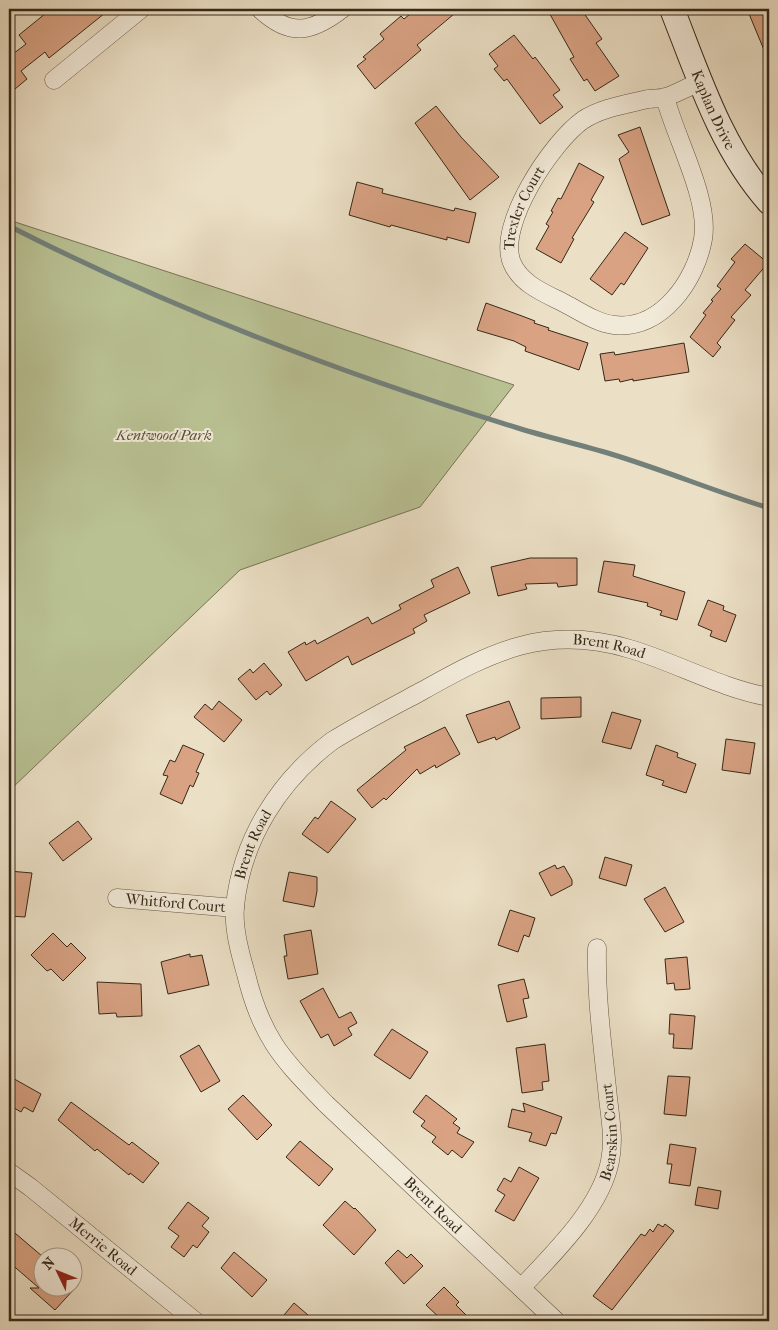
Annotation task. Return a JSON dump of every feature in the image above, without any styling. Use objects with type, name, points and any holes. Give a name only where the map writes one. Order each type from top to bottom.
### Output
[{"type":"street","points":[[54,80],[141,9]]},
{"type":"street","points":[[260,9],[281,26],[296,29],[308,28],[325,21],[342,9]]},
{"type":"street","name":"Kaplan Drive","points":[[672,9],[701,82],[735,156],[756,188],[769,202]]},
{"type":"street","name":"Trexler Court","points":[[665,97],[671,122],[699,195],[704,238],[691,272],[672,302],[655,316],[642,322],[613,325],[548,295],[527,282],[512,263],[510,243],[524,196],[537,172],[557,146],[577,126],[596,114],[650,99],[665,97],[701,82]]},
{"type":"street","name":"Brent Road","points":[[556,1321],[326,1104],[275,1045],[253,1001],[240,954],[235,908],[241,875],[252,841],[272,802],[296,771],[314,754],[350,730],[468,665],[497,652],[541,641],[558,639],[609,643],[632,649],[724,685],[769,697]]},
{"type":"street","name":"Whitford Court","points":[[117,898],[235,908]]},
{"type":"street","name":"Bearskin Court","points":[[521,1288],[578,1225],[592,1202],[610,1161],[612,1135],[596,983],[597,948]]},
{"type":"street","name":"Merrie Road","points":[[9,1172],[195,1321]]},
{"type":"green space","name":"Kentwood Park","points":[[9,220],[514,385],[420,507],[240,570],[9,791]]},
{"type":"building","points":[[51,9],[110,9],[49,58],[45,52],[21,71],[27,79],[9,94],[9,57],[26,44],[19,35]]},
{"type":"building","points":[[416,9],[460,9],[417,45],[421,50],[375,89],[357,66],[366,59],[363,57],[384,39],[380,34],[401,16],[404,19]]},
{"type":"building","points":[[547,9],[581,9],[602,39],[596,43],[619,76],[595,91],[587,79],[584,81],[570,59],[574,57]]},
{"type":"building","points":[[747,9],[769,9],[769,62]]},
{"type":"building","points":[[514,35],[533,59],[535,57],[560,90],[553,95],[563,107],[540,124],[507,79],[504,81],[494,69],[498,66],[489,54]]},
{"type":"building","points":[[436,106],[461,137],[499,177],[470,200],[415,123]]},
{"type":"building","points":[[640,127],[670,215],[642,225],[619,159],[629,152],[618,135]]},
{"type":"building","points":[[579,163],[604,177],[591,200],[594,202],[572,238],[574,239],[561,263],[536,249],[549,226],[546,224],[553,212],[551,211],[558,198],[561,199]]},
{"type":"building","points":[[357,182],[383,189],[382,193],[454,211],[455,208],[476,213],[469,243],[447,237],[447,240],[391,225],[390,227],[349,215]]},
{"type":"building","points":[[625,232],[648,248],[624,285],[621,283],[612,295],[590,279]]},
{"type":"building","points":[[745,244],[768,263],[745,290],[751,295],[731,317],[735,320],[717,343],[721,347],[713,357],[690,337],[706,315],[703,313],[713,301],[711,300],[721,289],[717,286],[735,262],[731,259]]},
{"type":"building","points":[[486,303],[535,321],[534,323],[549,328],[548,330],[588,343],[579,370],[525,351],[526,347],[514,341],[477,330]]},
{"type":"building","points":[[684,343],[689,372],[633,381],[633,379],[620,382],[619,379],[605,381],[600,354],[614,352],[615,355]]},
{"type":"building","points":[[530,558],[577,558],[577,585],[558,587],[557,583],[525,584],[527,589],[498,596],[491,567]]},
{"type":"building","points":[[604,561],[635,565],[633,576],[685,592],[677,620],[660,615],[662,611],[647,606],[648,603],[598,592]]},
{"type":"building","points":[[458,567],[470,593],[424,615],[427,621],[413,629],[415,633],[352,665],[348,656],[306,681],[288,652],[305,642],[306,645],[315,640],[317,644],[368,617],[372,624],[401,609],[399,605],[434,587],[431,580]]},
{"type":"building","points":[[708,600],[724,606],[723,610],[736,615],[726,642],[710,636],[712,631],[698,625]]},
{"type":"building","points":[[264,663],[282,685],[270,695],[267,691],[256,700],[238,679],[250,669],[253,673]]},
{"type":"building","points":[[581,697],[581,717],[541,719],[541,698]]},
{"type":"building","points":[[219,701],[242,720],[224,742],[194,717],[205,704],[212,710]]},
{"type":"building","points":[[509,701],[520,728],[496,740],[495,737],[478,743],[466,715]]},
{"type":"building","points":[[612,712],[641,720],[631,749],[602,742]]},
{"type":"building","points":[[445,727],[460,754],[436,768],[435,765],[420,774],[417,769],[386,800],[384,798],[372,808],[357,790],[406,750],[404,747]]},
{"type":"building","points":[[726,739],[755,743],[750,774],[722,770]]},
{"type":"building","points":[[183,745],[204,754],[196,772],[199,773],[193,787],[190,785],[182,804],[160,794],[168,776],[163,775],[170,760],[175,762]]},
{"type":"building","points":[[656,745],[678,753],[677,757],[696,764],[686,793],[662,785],[664,781],[646,775]]},
{"type":"building","points":[[331,801],[356,819],[328,853],[302,834],[315,817],[318,819]]},
{"type":"building","points":[[78,821],[92,839],[63,861],[49,843]]},
{"type":"building","points":[[605,857],[632,865],[626,886],[599,878]]},
{"type":"building","points":[[555,865],[557,869],[564,866],[572,880],[572,885],[551,896],[539,873]]},
{"type":"building","points":[[9,871],[32,873],[25,917],[9,916]]},
{"type":"building","points":[[289,872],[317,877],[314,907],[283,901]]},
{"type":"building","points":[[665,887],[684,922],[665,932],[644,899]]},
{"type":"building","points":[[510,910],[535,918],[529,937],[524,935],[518,952],[498,945]]},
{"type":"building","points":[[311,930],[318,974],[288,979],[284,956],[287,956],[284,935]]},
{"type":"building","points":[[53,933],[67,947],[71,943],[86,958],[63,981],[51,969],[47,971],[31,955]]},
{"type":"building","points":[[190,954],[190,957],[202,955],[209,985],[168,994],[161,962]]},
{"type":"building","points":[[687,957],[690,989],[675,990],[674,983],[667,984],[665,959]]},
{"type":"building","points":[[524,979],[529,998],[523,999],[527,1017],[507,1022],[498,985]]},
{"type":"building","points":[[97,982],[141,984],[142,1016],[117,1017],[116,1013],[99,1014]]},
{"type":"building","points":[[323,988],[339,1018],[351,1012],[357,1023],[348,1028],[352,1035],[334,1046],[328,1034],[321,1038],[300,1001]]},
{"type":"building","points":[[670,1014],[695,1016],[692,1049],[673,1048],[674,1034],[669,1034]]},
{"type":"building","points":[[392,1029],[428,1052],[410,1079],[374,1055]]},
{"type":"building","points":[[545,1044],[549,1081],[542,1082],[543,1090],[522,1093],[516,1048]]},
{"type":"building","points":[[199,1045],[220,1081],[201,1092],[180,1056]]},
{"type":"building","points":[[9,1076],[41,1094],[33,1112],[24,1107],[21,1112],[9,1105]]},
{"type":"building","points":[[668,1076],[690,1077],[686,1116],[664,1114]]},
{"type":"building","points":[[243,1095],[272,1125],[257,1140],[228,1109]]},
{"type":"building","points":[[426,1095],[457,1119],[453,1123],[460,1128],[457,1133],[474,1142],[462,1158],[452,1150],[448,1155],[432,1142],[436,1137],[421,1126],[425,1121],[413,1112]]},
{"type":"building","points":[[71,1102],[129,1145],[132,1142],[159,1163],[143,1183],[130,1173],[129,1175],[97,1149],[95,1151],[58,1120]]},
{"type":"building","points":[[523,1103],[562,1117],[556,1134],[551,1133],[546,1146],[529,1141],[532,1133],[508,1127],[512,1109],[525,1112]]},
{"type":"building","points":[[300,1141],[333,1169],[319,1186],[286,1157]]},
{"type":"building","points":[[670,1144],[696,1148],[690,1186],[669,1183],[672,1164],[667,1164]]},
{"type":"building","points":[[519,1167],[539,1178],[514,1221],[495,1211],[505,1195],[497,1190],[504,1178],[511,1182]]},
{"type":"building","points":[[698,1187],[721,1191],[718,1209],[695,1205]]},
{"type":"building","points":[[345,1201],[355,1208],[376,1230],[354,1255],[323,1225]]},
{"type":"building","points":[[188,1202],[209,1218],[202,1226],[209,1232],[197,1248],[193,1245],[184,1257],[171,1247],[179,1236],[168,1228]]},
{"type":"building","points":[[658,1224],[663,1227],[665,1224],[674,1231],[612,1310],[593,1296],[641,1234],[645,1236],[650,1229],[653,1232]]},
{"type":"building","points":[[9,1228],[33,1248],[32,1282],[9,1262]]},
{"type":"building","points":[[398,1250],[407,1258],[411,1254],[423,1266],[404,1284],[385,1263]]},
{"type":"building","points":[[234,1252],[267,1280],[252,1297],[221,1268]]},
{"type":"building","points":[[444,1287],[459,1302],[456,1305],[472,1321],[443,1321],[426,1305]]},
{"type":"building","points":[[41,1298],[66,1298],[55,1310]]},
{"type":"building","points":[[294,1303],[315,1321],[279,1321]]},
{"type":"waterway","points":[[9,226],[133,285],[325,363],[521,429],[631,460],[769,508]]}]
